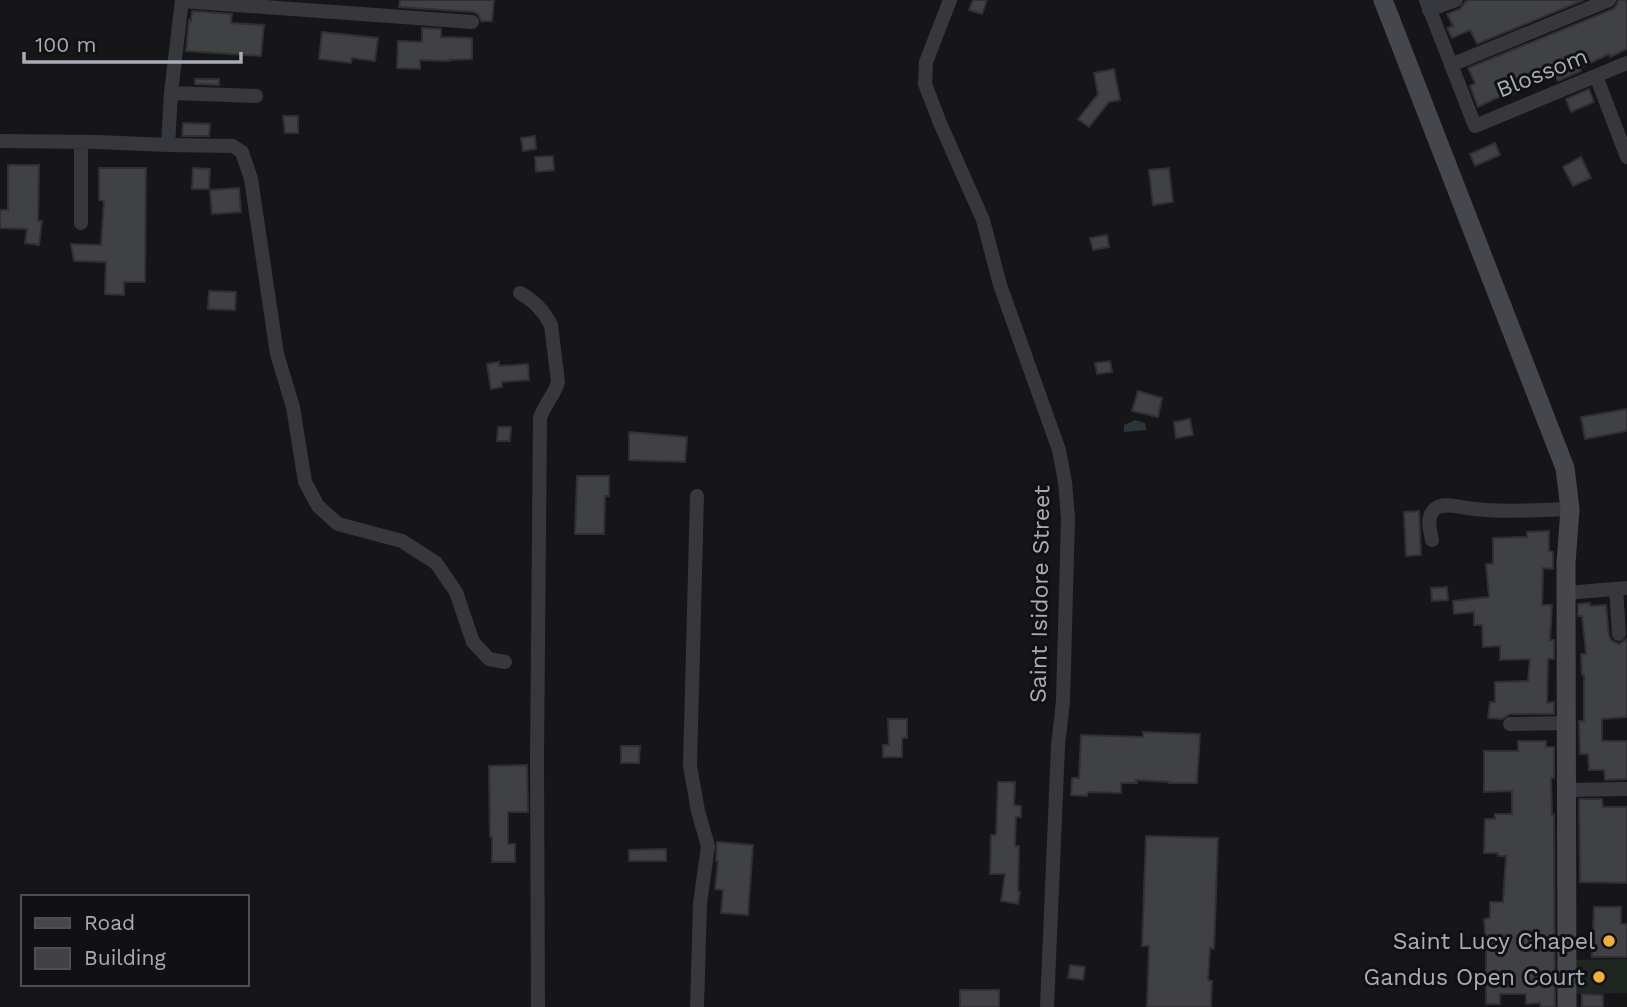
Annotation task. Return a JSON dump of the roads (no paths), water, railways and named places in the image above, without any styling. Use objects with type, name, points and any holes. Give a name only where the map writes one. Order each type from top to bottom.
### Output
[{"type":"street","points":[[168,145],[182,0],[472,22]]},
{"type":"street","name":"Saint Isidore Street","points":[[950,0],[926,62],[925,83],[983,220],[1000,285],[1059,450],[1065,482],[1068,518],[1063,701],[1058,746],[1047,1007]]},
{"type":"street","points":[[1383,0],[1565,468],[1570,509],[1566,563],[1567,1007]]},
{"type":"street","points":[[1456,0],[1427,5],[1451,65],[1609,0]]},
{"type":"street","name":"Blossom","points":[[1451,65],[1475,126],[1627,63]]},
{"type":"street","points":[[1596,76],[1627,157]]},
{"type":"street","points":[[172,93],[256,96]]},
{"type":"street","points":[[0,141],[233,146],[242,152],[251,179],[277,354],[293,407],[305,482],[318,506],[338,524],[402,541],[436,563],[456,592],[473,642],[489,659],[505,662]]},
{"type":"street","points":[[81,223],[82,142]]},
{"type":"street","points":[[520,293],[532,299],[551,325],[558,383],[540,418],[538,1007]]},
{"type":"street","points":[[697,496],[691,766],[698,811],[708,846],[700,904],[697,1007]]},
{"type":"street","points":[[1432,540],[1430,518],[1439,506],[1492,510],[1570,509]]},
{"type":"street","points":[[1566,593],[1621,589],[1619,634]]},
{"type":"street","points":[[1510,724],[1566,723]]},
{"type":"street","points":[[1566,790],[1627,789]]},
{"type":"place","name":"Saint Lucy Chapel","points":[[1609,941]]},
{"type":"place","name":"Gandus Open Court","points":[[1599,977]]}]
